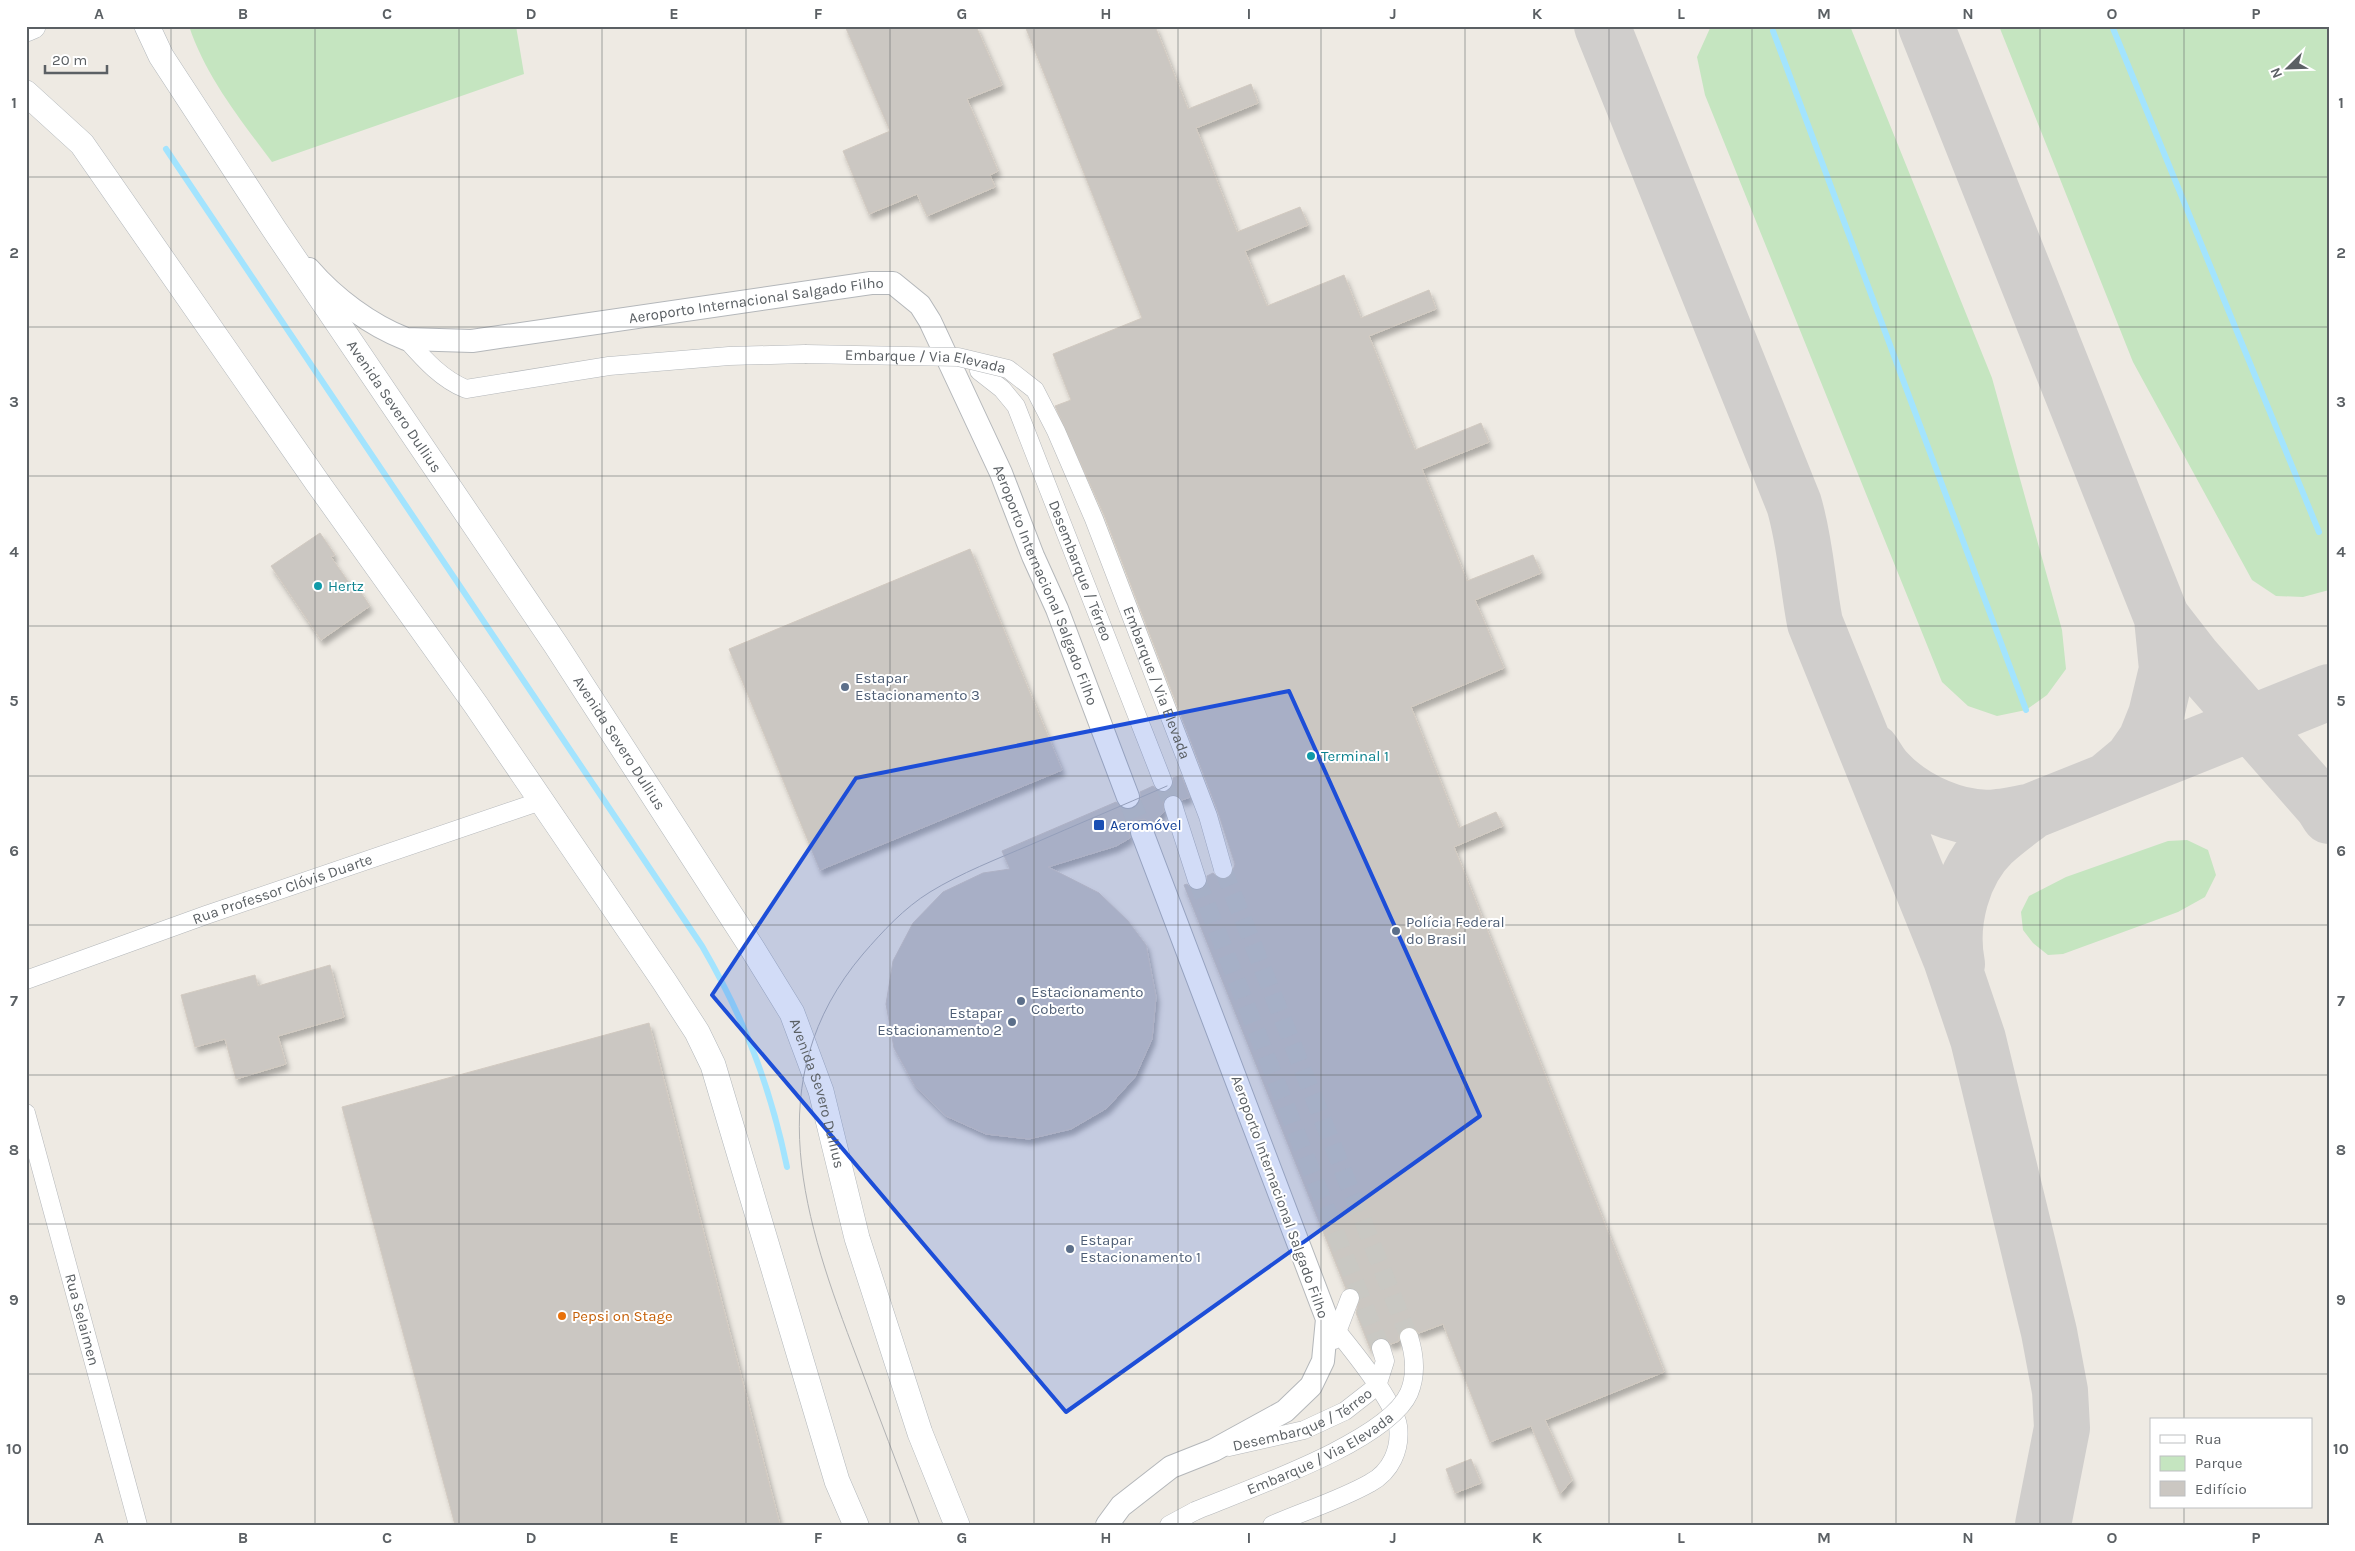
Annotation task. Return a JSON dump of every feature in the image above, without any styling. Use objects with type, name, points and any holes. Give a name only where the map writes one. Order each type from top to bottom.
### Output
[{"type":"main road","points":[[26,29],[33,26]]},
{"type":"main road","name":"Avenida Severo Dullius","points":[[147,26],[161,56],[274,229],[556,645],[792,1013],[822,1092],[860,1247],[920,1433],[957,1525]]},
{"type":"main road","points":[[26,93],[82,144],[541,801],[697,1032],[712,1065],[838,1481],[856,1525]]},
{"type":"street","name":"Aeroporto Internacional Salgado Filho","points":[[274,229],[322,284],[379,326],[406,339],[472,341],[871,283],[893,282],[920,305],[930,321],[1001,473],[1033,556],[1057,609],[1128,797]]},
{"type":"street","name":"Embarque / Via Elevada","points":[[406,339],[428,363],[455,384],[466,389],[609,366],[729,356],[805,354],[958,357],[1008,369],[1035,390],[1056,431],[1094,519],[1208,816],[1223,869]]},
{"type":"street","name":"Desembarque / Térreo","points":[[979,371],[1002,389],[1016,406],[1163,782]]},
{"type":"street","name":"Rua Professor Clóvis Duarte","points":[[26,980],[206,915],[541,801]]},
{"type":"street","points":[[1172,805],[1197,880]]},
{"type":"street","name":"Aeroporto Internacional Salgado Filho","points":[[1106,1525],[1121,1506],[1171,1467],[1214,1450],[1285,1411],[1310,1386],[1323,1361],[1332,1325],[1142,832]]},
{"type":"street","name":"Rua Selaimen","points":[[26,1113],[138,1525]]},
{"type":"street","points":[[1272,1525],[1371,1483],[1387,1471],[1397,1451],[1398,1425],[1377,1386],[1332,1325],[1350,1298]]},
{"type":"street","name":"Embarque / Via Elevada","points":[[1169,1525],[1195,1511],[1339,1451],[1389,1416],[1401,1405],[1409,1393],[1415,1364],[1409,1337]]},
{"type":"street","name":"Desembarque / Térreo","points":[[1214,1450],[1304,1430],[1345,1411],[1377,1386],[1385,1361],[1381,1348]]},
{"type":"highlighted area","points":[[1289,691],[1480,1116],[1066,1412],[712,995],[856,778]]},
{"type":"green space","points":[[189,26],[516,26],[524,74],[272,162],[236,114],[214,80],[196,45]]},
{"type":"green space","points":[[1711,26],[1850,26],[1992,378],[2062,630],[2066,669],[2047,695],[2026,710],[1997,716],[1968,706],[1942,682],[1705,95],[1697,57]]},
{"type":"green space","points":[[1999,26],[2329,26],[2329,590],[2303,597],[2276,596],[2252,580],[2133,362]]},
{"type":"green space","points":[[2187,840],[2208,850],[2216,875],[2205,897],[2178,912],[2063,954],[2048,955],[2033,943],[2023,930],[2021,912],[2029,896],[2066,877],[2168,841]]},
{"type":"building","points":[[845,26],[976,26],[1002,85],[967,99],[998,171],[990,175],[995,187],[927,216],[917,194],[869,214],[843,151],[890,131]]},
{"type":"building","name":"Terminal 1","points":[[1025,26],[1155,26],[1188,109],[1251,84],[1258,103],[1196,128],[1237,232],[1300,207],[1308,225],[1245,251],[1267,306],[1344,275],[1361,318],[1429,290],[1436,309],[1369,336],[1415,450],[1481,423],[1489,442],[1422,469],[1467,581],[1533,555],[1541,573],[1475,600],[1504,668],[1411,707],[1459,828],[1496,812],[1503,826],[1454,847],[1664,1372],[1545,1420],[1572,1480],[1560,1494],[1531,1426],[1490,1442],[1443,1324],[1419,1333],[1412,1327],[1406,1327],[1399,1334],[1399,1341],[1391,1344],[1384,1338],[1377,1338],[1371,1345],[1371,1351],[1356,1313],[1360,1296],[1354,1288],[1346,1289],[1184,885],[1187,884],[1194,890],[1201,890],[1207,883],[1207,876],[1213,873],[1220,879],[1226,879],[1231,876],[1235,864],[1218,812],[1104,515],[1055,406],[1071,400],[1053,354],[1142,318]]},
{"type":"building","name":"Hertz","points":[[320,533],[335,555],[331,557],[352,587],[356,585],[370,606],[321,640],[271,566]]},
{"type":"building","points":[[970,549],[1062,770],[820,870],[729,649]]},
{"type":"building","name":"Estacionamento Coberto","points":[[1181,775],[1190,797],[1182,800],[1175,795],[1166,798],[1163,803],[1164,812],[1152,824],[1145,819],[1137,820],[1129,829],[1130,838],[1116,846],[1048,867],[1099,893],[1128,921],[1146,945],[1156,997],[1152,1039],[1135,1077],[1107,1108],[1071,1129],[1029,1139],[986,1134],[946,1116],[915,1086],[894,1048],[886,1004],[893,961],[913,923],[943,892],[983,873],[1010,869],[1002,851],[1116,802],[1125,810],[1133,809],[1141,800],[1140,792],[1153,786],[1161,792],[1167,792],[1173,784],[1173,778]]},
{"type":"building","points":[[330,965],[344,1017],[278,1036],[286,1064],[236,1079],[225,1039],[195,1047],[181,995],[255,975],[258,986]]},
{"type":"building","name":"Pepsi on Stage","points":[[649,1023],[780,1525],[455,1525],[342,1107]]},
{"type":"building","points":[[1471,1459],[1481,1483],[1455,1493],[1446,1469]]},
{"type":"waterway","points":[[2112,26],[2319,532]]},
{"type":"waterway","points":[[1773,31],[2026,710]]},
{"type":"waterway","points":[[166,149],[702,946],[731,999],[754,1053],[764,1080],[787,1167]]},
{"type":"taxiway","points":[[1602,26],[1794,504],[1801,534],[1815,623],[1951,959],[1978,1039],[2049,1332],[2060,1391],[2062,1428],[2043,1525]]},
{"type":"taxiway","points":[[1926,26],[2162,618],[2193,658],[2322,805],[2329,816]]},
{"type":"taxiway","points":[[2108,780],[2132,760],[2146,740],[2156,715],[2167,669],[2162,618]]},
{"type":"taxiway","points":[[1872,751],[1885,770],[1910,792],[1924,800],[1938,807],[1968,816],[1983,818],[2002,817],[2032,811],[2329,692]]},
{"type":"taxiway","points":[[1957,964],[1955,948],[1957,915],[1960,899],[1973,868],[1993,842],[2032,811]]},
{"type":"tunnel","points":[[1163,782],[1173,805]]},
{"type":"tunnel","points":[[1128,797],[1142,832]]},
{"type":"tunnel","points":[[1223,869],[1409,1337]]},
{"type":"tunnel","points":[[1197,880],[1381,1348]]},
{"type":"tram line","points":[[920,1525],[838,1307],[821,1255],[808,1204],[800,1152],[800,1101],[810,1051],[830,1002],[863,954],[894,920],[920,898],[979,867],[1167,786]]},
{"type":"place","name":"Hertz","points":[[318,586]]},
{"type":"place","name":"Estapar Estacionamento 3","points":[[845,687]]},
{"type":"place","name":"Terminal 1","points":[[1311,756]]},
{"type":"place","name":"Aeromóvel","points":[[1099,825]]},
{"type":"place","name":"Polícia Federal do Brasil","points":[[1396,931]]},
{"type":"place","name":"Estacionamento Coberto","points":[[1021,1001]]},
{"type":"place","name":"Estapar Estacionamento 2","points":[[1012,1022]]},
{"type":"place","name":"Estapar Estacionamento 1","points":[[1070,1249]]},
{"type":"place","name":"Pepsi on Stage","points":[[562,1316]]}]
